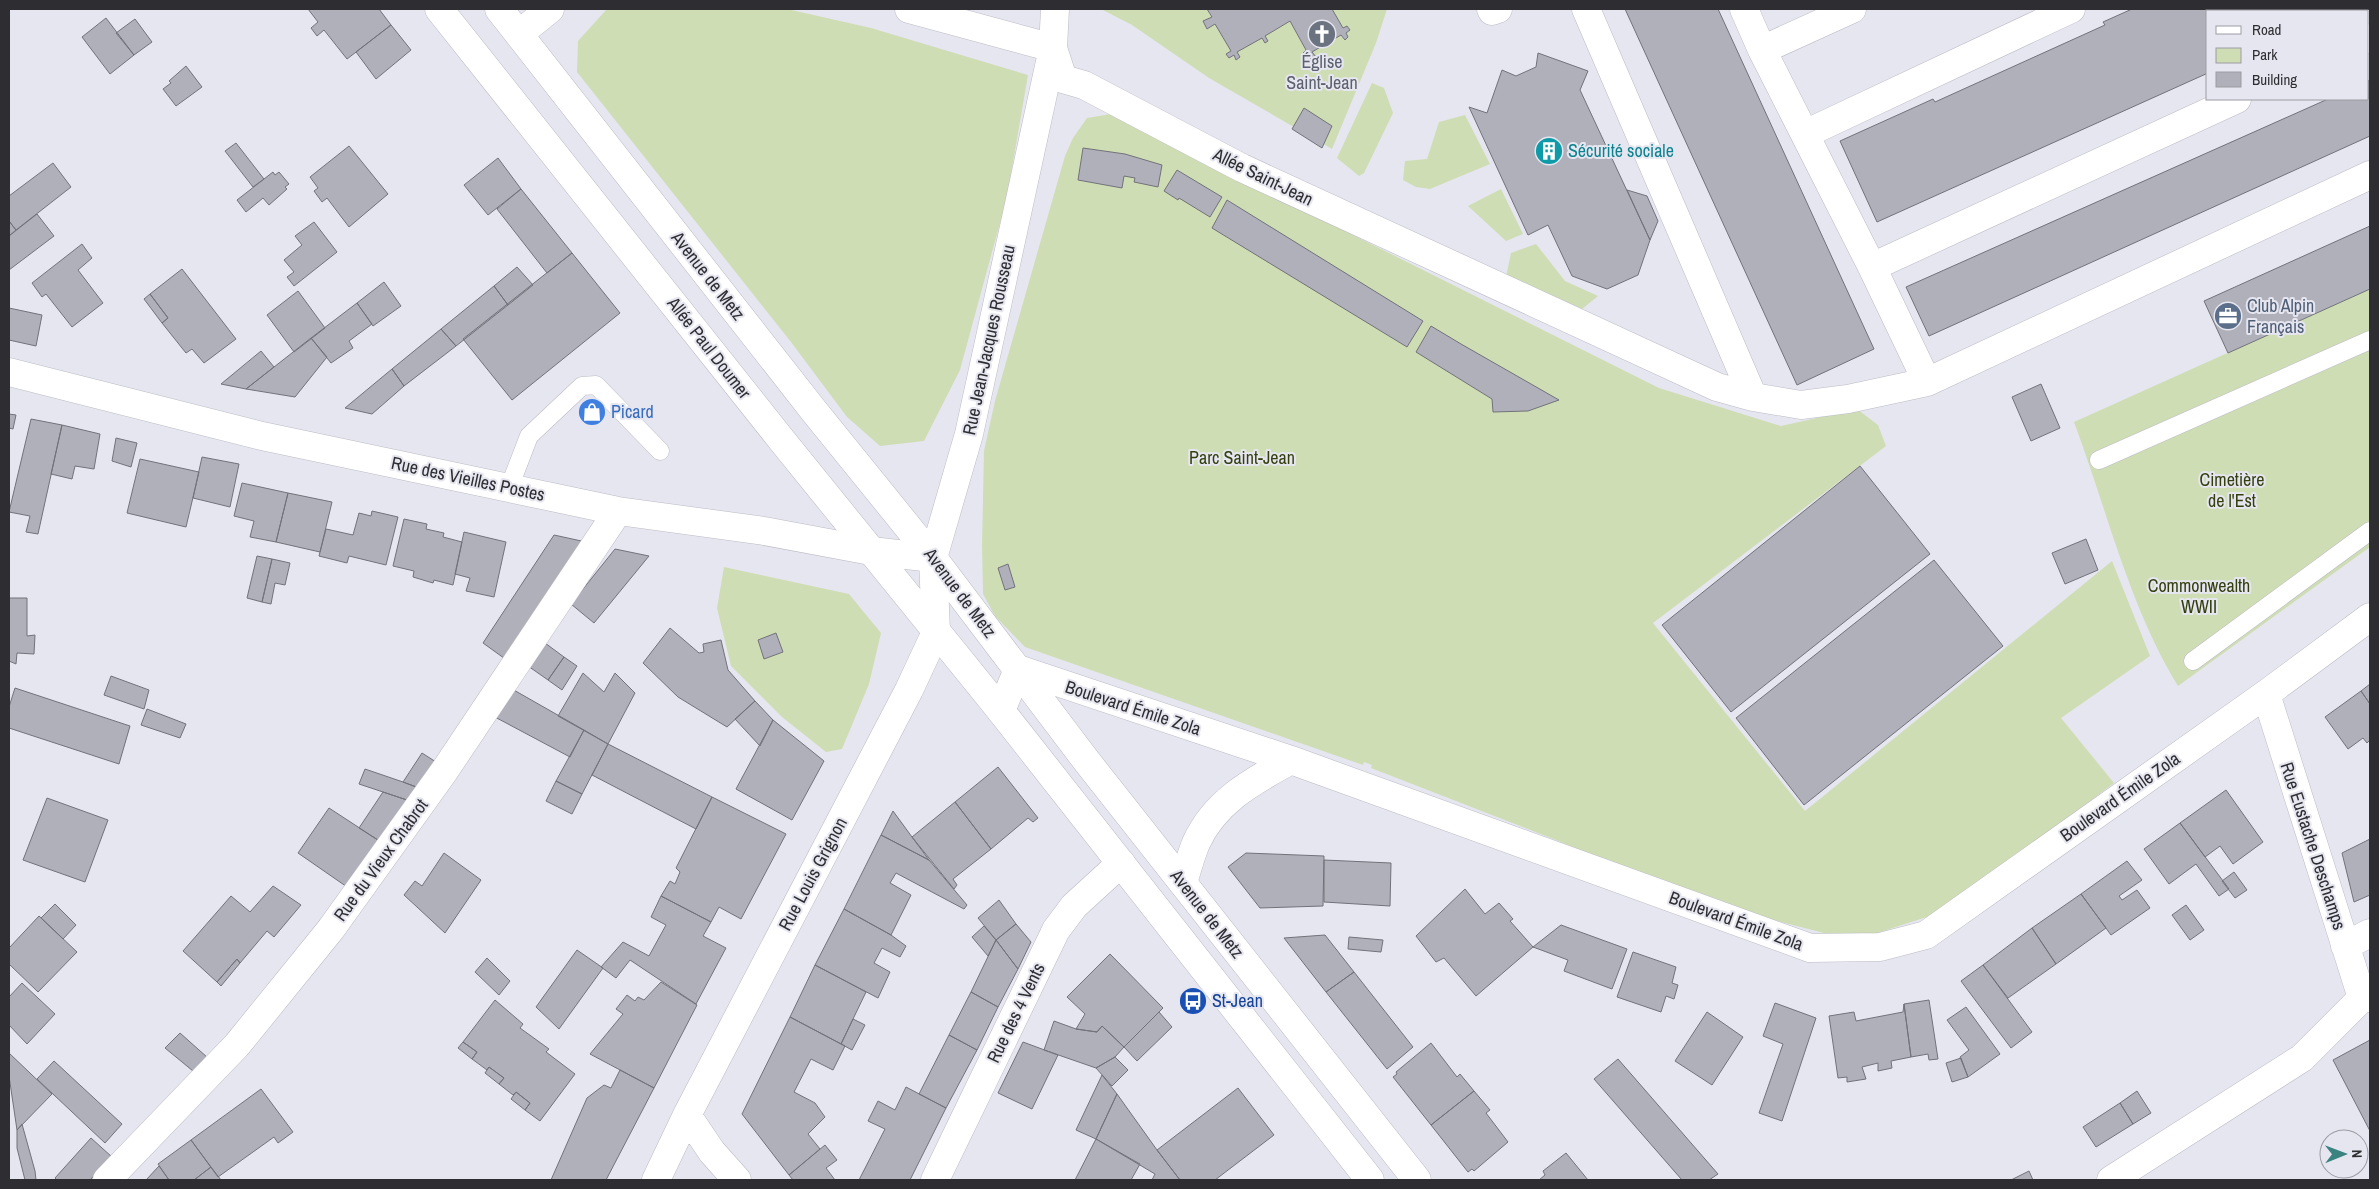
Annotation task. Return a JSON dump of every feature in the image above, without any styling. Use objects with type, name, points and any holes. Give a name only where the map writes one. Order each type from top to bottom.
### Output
[{"type":"street","name":"Allée Paul Doumer","points":[[439,9],[980,686]]},
{"type":"street","name":"Avenue de Metz","points":[[499,9],[802,395],[933,558],[1183,884],[1417,1180]]},
{"type":"street","points":[[519,34],[550,9]]},
{"type":"street","points":[[909,9],[1052,48]]},
{"type":"street","name":"Rue Jean-Jacques Rousseau","points":[[936,632],[933,558],[969,434],[1052,48],[1055,9]]},
{"type":"street","points":[[1491,9],[1492,12],[1498,9]]},
{"type":"street","points":[[1586,9],[1753,396]]},
{"type":"street","points":[[1744,9],[1762,50],[1872,267],[1927,382]]},
{"type":"street","points":[[1762,50],[1852,9]]},
{"type":"street","points":[[1805,134],[2071,9]]},
{"type":"street","name":"Allée Saint-Jean","points":[[1052,48],[1064,79],[1084,85],[1242,168],[1717,387],[1801,405],[1848,399],[1927,382],[2370,175]]},
{"type":"street","points":[[1872,267],[2235,100]]},
{"type":"street","name":"Rue des Vieilles Postes","points":[[9,372],[262,436],[618,510],[764,531],[871,551],[933,558]]},
{"type":"street","name":"Rue du Vieux Chabrot","points":[[107,1180],[237,1045],[331,929],[445,770],[618,510]]},
{"type":"street","name":"Boulevard Émile Zola","points":[[1018,669],[1291,760],[1810,948],[1880,947],[1926,935],[2266,694],[2370,617]]},
{"type":"street","name":"Rue Louis Grignon","points":[[656,1180],[687,1115],[909,690],[936,632]]},
{"type":"street","points":[[1000,711],[1018,669]]},
{"type":"street","name":"Avenue de Metz","points":[[980,686],[1370,1180]]},
{"type":"street","name":"Rue Eustache Deschamps","points":[[2266,694],[2345,946],[2366,998]]},
{"type":"street","points":[[1183,884],[1196,843],[1209,820],[1226,801],[1252,781],[1291,760]]},
{"type":"street","name":"Rue des 4 Vents","points":[[935,1180],[1056,930],[1074,906],[1120,863]]},
{"type":"street","points":[[2345,946],[2370,933]]},
{"type":"street","points":[[2112,1180],[2302,1058],[2366,998]]},
{"type":"street","points":[[687,1115],[712,1152],[737,1180]]},
{"type":"lane","points":[[2100,460],[2370,340]]},
{"type":"lane","points":[[509,488],[529,436],[582,386],[596,385],[660,451]]},
{"type":"lane","points":[[2193,661],[2370,531]]},
{"type":"green space","points":[[607,9],[787,9],[871,28],[1028,75],[1007,197],[960,370],[924,441],[880,446],[847,417],[791,342],[577,72],[578,41]]},
{"type":"green space","points":[[1101,9],[1207,9],[1212,17],[1203,22],[1208,29],[1215,24],[1231,51],[1226,54],[1229,58],[1234,55],[1236,60],[1240,57],[1237,52],[1262,38],[1265,43],[1268,41],[1265,36],[1290,21],[1306,50],[1303,53],[1306,56],[1309,55],[1311,60],[1315,57],[1312,52],[1341,35],[1345,40],[1348,37],[1346,33],[1350,30],[1347,26],[1343,28],[1332,9],[1387,9],[1376,43],[1332,149],[1209,78],[1132,25]]},
{"type":"green space","points":[[1372,83],[1384,88],[1393,113],[1364,173],[1359,176],[1337,158]]},
{"type":"green space","name":"Parc Saint-Jean","points":[[1111,114],[1659,388],[1781,426],[1857,409],[1878,425],[1886,446],[1653,623],[1805,811],[2112,561],[2150,656],[2061,718],[2114,783],[1961,898],[1936,914],[1874,934],[1824,933],[1753,915],[1605,861],[1371,768],[1372,765],[1364,762],[1363,765],[1025,647],[995,616],[983,594],[984,451],[995,401],[1065,156],[1073,138],[1087,118]]},
{"type":"green space","points":[[1465,115],[1490,164],[1430,189],[1416,187],[1403,180],[1405,161],[1427,159],[1439,122]]},
{"type":"green space","points":[[1501,189],[1523,234],[1506,241],[1468,206]]},
{"type":"green space","points":[[1536,244],[1565,281],[1598,296],[1582,309],[1506,277],[1511,253]]},
{"type":"green space","name":"Cimetière de l'Est","points":[[2370,289],[2370,547],[2178,686],[2161,655],[2132,591],[2074,422]]},
{"type":"green space","points":[[724,567],[849,594],[881,633],[869,684],[842,749],[826,752],[782,717],[731,666],[717,608]]},
{"type":"building","points":[[308,9],[379,9],[391,25],[347,59],[324,30],[317,36],[311,28],[318,22]]},
{"type":"building","name":"Église Saint-Jean","points":[[1207,9],[1332,9],[1343,28],[1347,26],[1350,30],[1346,33],[1348,37],[1345,40],[1341,35],[1312,52],[1316,57],[1311,60],[1309,55],[1306,56],[1303,53],[1306,50],[1290,21],[1265,36],[1268,41],[1265,43],[1262,38],[1237,52],[1240,57],[1236,60],[1234,55],[1229,58],[1226,54],[1231,51],[1215,24],[1207,29],[1203,21],[1212,17]]},
{"type":"building","points":[[1625,9],[1718,9],[1874,349],[1797,385]]},
{"type":"building","points":[[2132,9],[2351,9],[2206,10],[2206,74],[1877,222],[1840,141],[1933,99],[1935,102],[2105,25],[2103,22]]},
{"type":"building","points":[[106,18],[134,55],[110,74],[82,37]]},
{"type":"building","points":[[135,19],[152,42],[134,55],[116,33]]},
{"type":"building","points":[[391,25],[411,50],[376,79],[356,52]]},
{"type":"building","name":"Sécurité sociale","points":[[1538,53],[1588,71],[1580,90],[1650,240],[1638,275],[1607,289],[1572,276],[1548,225],[1528,235],[1469,107],[1487,113],[1502,70],[1516,76],[1536,67]]},
{"type":"building","points":[[186,66],[202,87],[176,106],[163,89]]},
{"type":"building","points":[[2369,80],[2370,136],[1929,336],[1906,287],[2326,100],[2369,100]]},
{"type":"building","points":[[1304,108],[1332,126],[1322,148],[1292,129]]},
{"type":"building","points":[[236,143],[264,179],[253,187],[225,151]]},
{"type":"building","points":[[349,146],[388,194],[349,227],[327,198],[322,202],[314,191],[318,188],[310,177]]},
{"type":"building","points":[[1083,148],[1125,154],[1162,165],[1158,187],[1134,182],[1135,178],[1124,176],[1122,188],[1078,180]]},
{"type":"building","points":[[498,158],[521,189],[488,215],[464,185]]},
{"type":"building","points":[[53,163],[71,187],[16,230],[9,221],[9,196]]},
{"type":"building","points":[[1177,170],[1222,197],[1210,217],[1164,191]]},
{"type":"building","points":[[273,172],[275,175],[279,172],[289,184],[285,187],[287,189],[269,205],[263,198],[246,212],[237,200]]},
{"type":"building","points":[[521,189],[572,253],[547,273],[497,209]]},
{"type":"building","points":[[1627,190],[1647,196],[1658,221],[1650,240]]},
{"type":"building","points":[[1227,200],[1423,321],[1407,347],[1212,228]]},
{"type":"building","points":[[37,214],[54,236],[9,270],[9,236]]},
{"type":"building","points":[[9,221],[16,230],[9,236]]},
{"type":"building","points":[[314,222],[337,252],[294,286],[287,277],[294,272],[284,260],[302,245],[295,236]]},
{"type":"building","points":[[2370,226],[2370,289],[2228,353],[2204,301]]},
{"type":"building","points":[[82,244],[92,258],[78,270],[103,303],[72,327],[46,294],[42,297],[32,283]]},
{"type":"building","points":[[572,253],[620,313],[512,400],[463,339]]},
{"type":"building","points":[[517,267],[533,285],[508,305],[494,286]]},
{"type":"building","points":[[182,269],[236,339],[204,363],[192,349],[186,353],[162,323],[168,318],[150,294]]},
{"type":"building","points":[[384,282],[401,306],[373,326],[357,303]]},
{"type":"building","points":[[494,286],[508,305],[456,346],[441,329]]},
{"type":"building","points":[[298,291],[325,328],[294,352],[267,315]]},
{"type":"building","points":[[150,294],[168,318],[162,323],[144,299]]},
{"type":"building","points":[[357,303],[372,324],[349,341],[353,348],[331,363],[311,338]]},
{"type":"building","points":[[9,308],[42,315],[36,346],[9,340]]},
{"type":"building","points":[[1431,326],[1559,400],[1528,411],[1493,412],[1492,399],[1416,352]]},
{"type":"building","points":[[441,329],[456,346],[404,386],[392,369]]},
{"type":"building","points":[[311,338],[327,357],[295,397],[246,389]]},
{"type":"building","points":[[261,351],[274,367],[246,389],[221,384]]},
{"type":"building","points":[[392,369],[404,386],[372,414],[345,408]]},
{"type":"building","points":[[2041,384],[2060,428],[2031,441],[2012,397]]},
{"type":"building","points":[[9,414],[16,415],[13,429],[9,428]]},
{"type":"building","points":[[31,419],[62,425],[38,534],[26,532],[30,516],[9,512]]},
{"type":"building","points":[[62,425],[100,434],[94,469],[75,466],[72,479],[51,474]]},
{"type":"building","points":[[116,438],[137,443],[131,467],[112,461]]},
{"type":"building","points":[[202,457],[239,464],[230,507],[193,498]]},
{"type":"building","points":[[140,459],[199,472],[186,527],[127,513]]},
{"type":"building","points":[[1860,466],[1930,554],[1731,712],[1662,625]]},
{"type":"building","points":[[242,483],[288,493],[276,542],[250,537],[254,521],[234,516]]},
{"type":"building","points":[[288,493],[332,502],[320,552],[276,542]]},
{"type":"building","points":[[372,511],[398,517],[386,565],[349,556],[347,563],[319,556],[326,529],[353,535],[359,513],[371,516]]},
{"type":"building","points":[[404,519],[427,524],[426,529],[444,533],[443,537],[462,542],[453,585],[434,580],[433,583],[413,577],[414,571],[393,566]]},
{"type":"building","points":[[464,532],[506,542],[494,597],[466,591],[470,578],[455,574]]},
{"type":"building","points":[[554,535],[586,542],[508,661],[483,643]]},
{"type":"building","points":[[2086,539],[2098,570],[2065,584],[2052,553]]},
{"type":"building","points":[[615,549],[649,556],[594,623],[571,604]]},
{"type":"building","points":[[257,556],[272,559],[262,602],[247,598]]},
{"type":"building","points":[[272,559],[290,563],[285,585],[275,583],[271,604],[262,602]]},
{"type":"building","points":[[1934,560],[2003,646],[1804,805],[1736,718]]},
{"type":"building","points":[[1008,564],[1015,587],[1005,590],[998,568]]},
{"type":"building","points":[[9,598],[27,598],[27,636],[35,635],[34,654],[17,653],[16,664],[9,661]]},
{"type":"building","points":[[670,628],[699,653],[704,652],[703,644],[721,640],[728,670],[755,701],[727,727],[678,697],[643,663]]},
{"type":"building","points":[[776,633],[783,652],[764,659],[758,640]]},
{"type":"building","points":[[545,643],[564,657],[548,680],[528,666]]},
{"type":"building","points":[[564,657],[577,666],[562,690],[548,680]]},
{"type":"building","points":[[583,673],[604,692],[615,673],[635,693],[608,744],[558,716]]},
{"type":"building","points":[[111,676],[149,690],[144,709],[104,695]]},
{"type":"building","points":[[2370,684],[2370,704],[2361,691]]},
{"type":"building","points":[[15,688],[130,726],[119,764],[9,728],[9,707]]},
{"type":"building","points":[[512,689],[584,730],[570,757],[493,716]]},
{"type":"building","points":[[2361,691],[2370,704],[2370,740],[2367,743],[2363,738],[2348,749],[2325,717]]},
{"type":"building","points":[[755,701],[773,720],[760,746],[735,719]]},
{"type":"building","points":[[147,709],[186,724],[180,738],[141,725]]},
{"type":"building","points":[[773,720],[824,761],[792,820],[736,789]]},
{"type":"building","points":[[584,730],[608,744],[582,794],[556,781]]},
{"type":"building","points":[[608,744],[712,797],[696,829],[592,775]]},
{"type":"building","points":[[422,753],[436,762],[419,788],[403,782]]},
{"type":"building","points":[[998,767],[1038,818],[1033,822],[1028,818],[991,849],[955,802]]},
{"type":"building","points":[[365,769],[419,788],[410,801],[359,784]]},
{"type":"building","points":[[556,781],[582,794],[572,814],[546,801]]},
{"type":"building","points":[[2226,790],[2263,842],[2233,864],[2220,846],[2205,857],[2180,823]]},
{"type":"building","points":[[383,792],[410,801],[381,842],[359,828]]},
{"type":"building","points":[[712,797],[786,834],[741,919],[719,907],[711,922],[661,896],[670,881],[675,884],[680,872],[676,868]]},
{"type":"building","points":[[47,798],[108,820],[85,882],[23,860]]},
{"type":"building","points":[[955,802],[991,849],[953,879],[957,885],[954,889],[912,837]]},
{"type":"building","points":[[329,808],[381,842],[350,889],[298,853]]},
{"type":"building","points":[[893,811],[912,837],[929,860],[881,835]]},
{"type":"building","points":[[2180,823],[2229,889],[2219,896],[2196,864],[2169,884],[2144,849]]},
{"type":"building","points":[[881,835],[929,860],[967,905],[964,909],[896,873],[890,883],[911,895],[891,935],[844,909]]},
{"type":"building","points":[[2370,839],[2370,895],[2354,902],[2342,853]]},
{"type":"building","points":[[444,853],[481,880],[445,933],[404,895],[415,881],[422,886]]},
{"type":"building","points":[[1246,853],[1324,856],[1323,906],[1260,908],[1228,867]]},
{"type":"building","points":[[1324,860],[1391,863],[1390,906],[1324,902]]},
{"type":"building","points":[[2127,861],[2142,880],[2119,896],[2122,900],[2137,890],[2150,908],[2111,935],[2081,894]]},
{"type":"building","points":[[2234,872],[2247,890],[2235,898],[2222,881]]},
{"type":"building","points":[[273,886],[301,905],[274,937],[267,931],[240,963],[237,959],[217,982],[183,951],[231,896],[250,912]]},
{"type":"building","points":[[1465,889],[1485,914],[1499,903],[1513,919],[1510,921],[1533,947],[1476,996],[1444,958],[1436,962],[1416,936]]},
{"type":"building","points":[[2081,894],[2106,928],[2056,964],[2032,928]]},
{"type":"building","points":[[661,896],[711,922],[703,936],[726,948],[696,1004],[630,960],[616,978],[601,967],[623,942],[649,956],[666,925],[651,917]]},
{"type":"building","points":[[999,900],[1016,924],[996,940],[978,918]]},
{"type":"building","points":[[55,904],[76,925],[63,939],[41,918]]},
{"type":"building","points":[[2186,905],[2204,930],[2190,940],[2172,915]]},
{"type":"building","points":[[844,909],[891,935],[906,946],[900,957],[882,948],[874,963],[890,972],[878,998],[815,965]]},
{"type":"building","points":[[39,916],[77,952],[38,992],[9,964],[9,948]]},
{"type":"building","points":[[1016,924],[1031,942],[1018,969],[996,940]]},
{"type":"building","points":[[1561,925],[1627,949],[1612,989],[1564,971],[1568,960],[1533,947]]},
{"type":"building","points":[[984,926],[996,940],[988,956],[972,937]]},
{"type":"building","points":[[2032,928],[2056,964],[2008,998],[1983,965]]},
{"type":"building","points":[[1325,935],[1354,972],[1326,992],[1284,938]]},
{"type":"building","points":[[1349,937],[1383,940],[1381,952],[1348,949]]},
{"type":"building","points":[[996,940],[1018,969],[998,1007],[971,992]]},
{"type":"building","points":[[577,950],[603,968],[559,1029],[536,1007]]},
{"type":"building","points":[[1633,952],[1676,967],[1672,983],[1678,985],[1674,999],[1666,996],[1661,1012],[1617,997]]},
{"type":"building","points":[[1110,954],[1163,1008],[1124,1047],[1102,1026],[1097,1032],[1076,1029],[1085,1014],[1067,997]]},
{"type":"building","points":[[487,958],[510,981],[499,995],[475,972]]},
{"type":"building","points":[[237,959],[240,963],[221,986],[217,982]]},
{"type":"building","points":[[815,965],[866,992],[841,1044],[790,1017]]},
{"type":"building","points":[[1983,965],[2032,1032],[2011,1048],[1961,981]]},
{"type":"building","points":[[1354,972],[1413,1047],[1387,1069],[1326,992]]},
{"type":"building","points":[[661,982],[697,1005],[654,1088],[590,1054],[623,1014],[616,1009],[627,995],[635,1001],[638,997],[644,1000]]},
{"type":"building","points":[[22,983],[55,1014],[27,1044],[9,1025],[9,997]]},
{"type":"building","points":[[971,992],[998,1007],[977,1050],[949,1035]]},
{"type":"building","points":[[495,1000],[523,1024],[520,1028],[549,1049],[546,1052],[575,1074],[540,1121],[525,1110],[530,1103],[516,1092],[513,1095],[499,1084],[504,1078],[489,1067],[487,1070],[472,1059],[477,1052],[463,1042]]},
{"type":"building","points":[[1929,1000],[1938,1059],[1929,1060],[1928,1054],[1911,1057],[1904,1004]]},
{"type":"building","points":[[1775,1003],[1816,1018],[1782,1121],[1759,1113],[1783,1044],[1763,1036]]},
{"type":"building","points":[[1904,1004],[1911,1057],[1891,1061],[1892,1068],[1878,1071],[1878,1063],[1862,1067],[1866,1079],[1847,1082],[1847,1077],[1838,1078],[1829,1016],[1854,1012],[1856,1021],[1903,1012]]},
{"type":"building","points":[[1966,1007],[2000,1054],[1968,1077],[1960,1057],[1969,1050],[1947,1020]]},
{"type":"building","points":[[1159,1012],[1172,1027],[1137,1061],[1124,1047]]},
{"type":"building","points":[[1707,1012],[1743,1037],[1712,1085],[1675,1061]]},
{"type":"building","points":[[790,1017],[845,1046],[833,1070],[811,1059],[794,1092],[815,1103],[825,1117],[808,1134],[820,1149],[789,1175],[742,1114]]},
{"type":"building","points":[[853,1019],[865,1025],[852,1050],[841,1044]]},
{"type":"building","points":[[1054,1021],[1076,1029],[1097,1032],[1102,1026],[1124,1047],[1115,1057],[1096,1068],[1044,1050]]},
{"type":"building","points":[[180,1033],[208,1058],[193,1071],[165,1048]]},
{"type":"building","points":[[949,1035],[977,1050],[946,1108],[919,1094]]},
{"type":"building","points":[[2370,1040],[2370,1131],[2369,1129],[2333,1060]]},
{"type":"building","points":[[463,1042],[477,1052],[472,1059],[458,1048]]},
{"type":"building","points":[[1023,1042],[1058,1055],[1032,1109],[998,1093]]},
{"type":"building","points":[[1431,1043],[1457,1077],[1460,1074],[1474,1091],[1431,1125],[1393,1077],[1397,1074],[1396,1072]]},
{"type":"building","points":[[9,1053],[52,1094],[17,1130],[9,1076]]},
{"type":"building","points":[[1115,1057],[1128,1070],[1112,1086],[1096,1068]]},
{"type":"building","points":[[1961,1058],[1968,1077],[1952,1082],[1946,1063]]},
{"type":"building","points":[[1618,1059],[1718,1174],[1709,1180],[1682,1180],[1594,1079]]},
{"type":"building","points":[[54,1061],[122,1124],[105,1143],[37,1079]]},
{"type":"building","points":[[489,1067],[504,1078],[499,1084],[485,1073]]},
{"type":"building","points":[[620,1070],[654,1088],[606,1180],[551,1180],[587,1098],[604,1085],[611,1088]]},
{"type":"building","points":[[1102,1075],[1117,1094],[1096,1139],[1076,1130]]},
{"type":"building","points":[[906,1087],[946,1108],[910,1180],[859,1180],[885,1129],[868,1121],[878,1101],[895,1110]]},
{"type":"building","points":[[1238,1088],[1274,1135],[1215,1180],[1180,1180],[1157,1150]]},
{"type":"building","points":[[261,1089],[293,1132],[278,1143],[274,1137],[218,1177],[191,1140]]},
{"type":"building","points":[[1474,1091],[1490,1110],[1486,1113],[1508,1142],[1474,1171],[1472,1169],[1468,1172],[1431,1125]]},
{"type":"building","points":[[2137,1091],[2151,1113],[2133,1124],[2120,1103]]},
{"type":"building","points":[[516,1092],[530,1103],[525,1110],[511,1099]]},
{"type":"building","points":[[1117,1094],[1180,1180],[1152,1180],[1155,1174],[1096,1139]]},
{"type":"building","points":[[2120,1103],[2133,1124],[2096,1147],[2083,1127]]},
{"type":"building","points":[[22,1124],[36,1180],[25,1180],[17,1148],[17,1130]]},
{"type":"building","points":[[91,1138],[112,1157],[90,1180],[57,1180],[55,1178]]},
{"type":"building","points":[[1096,1139],[1140,1164],[1131,1180],[1075,1180]]},
{"type":"building","points":[[191,1140],[211,1167],[194,1180],[169,1180],[158,1164]]},
{"type":"building","points":[[825,1145],[837,1160],[826,1168],[835,1180],[793,1180],[789,1175]]},
{"type":"building","points":[[1566,1153],[1588,1180],[1539,1180],[1545,1175],[1543,1171]]},
{"type":"building","points":[[159,1166],[169,1180],[146,1180]]},
{"type":"building","points":[[211,1167],[221,1180],[194,1180]]},
{"type":"building","points":[[2029,1171],[2033,1180],[2011,1180]]},
{"type":"place","name":"Église Saint-Jean","points":[[1322,34]]},
{"type":"place","name":"Sécurité sociale","points":[[1549,151]]},
{"type":"place","name":"Club Alpin Français","points":[[2228,316]]},
{"type":"place","name":"Picard","points":[[592,412]]},
{"type":"place","name":"St-Jean","points":[[1193,1001]]},
{"type":"park label","name":"Commonwealth WWII","points":[[2199,596]]}]
